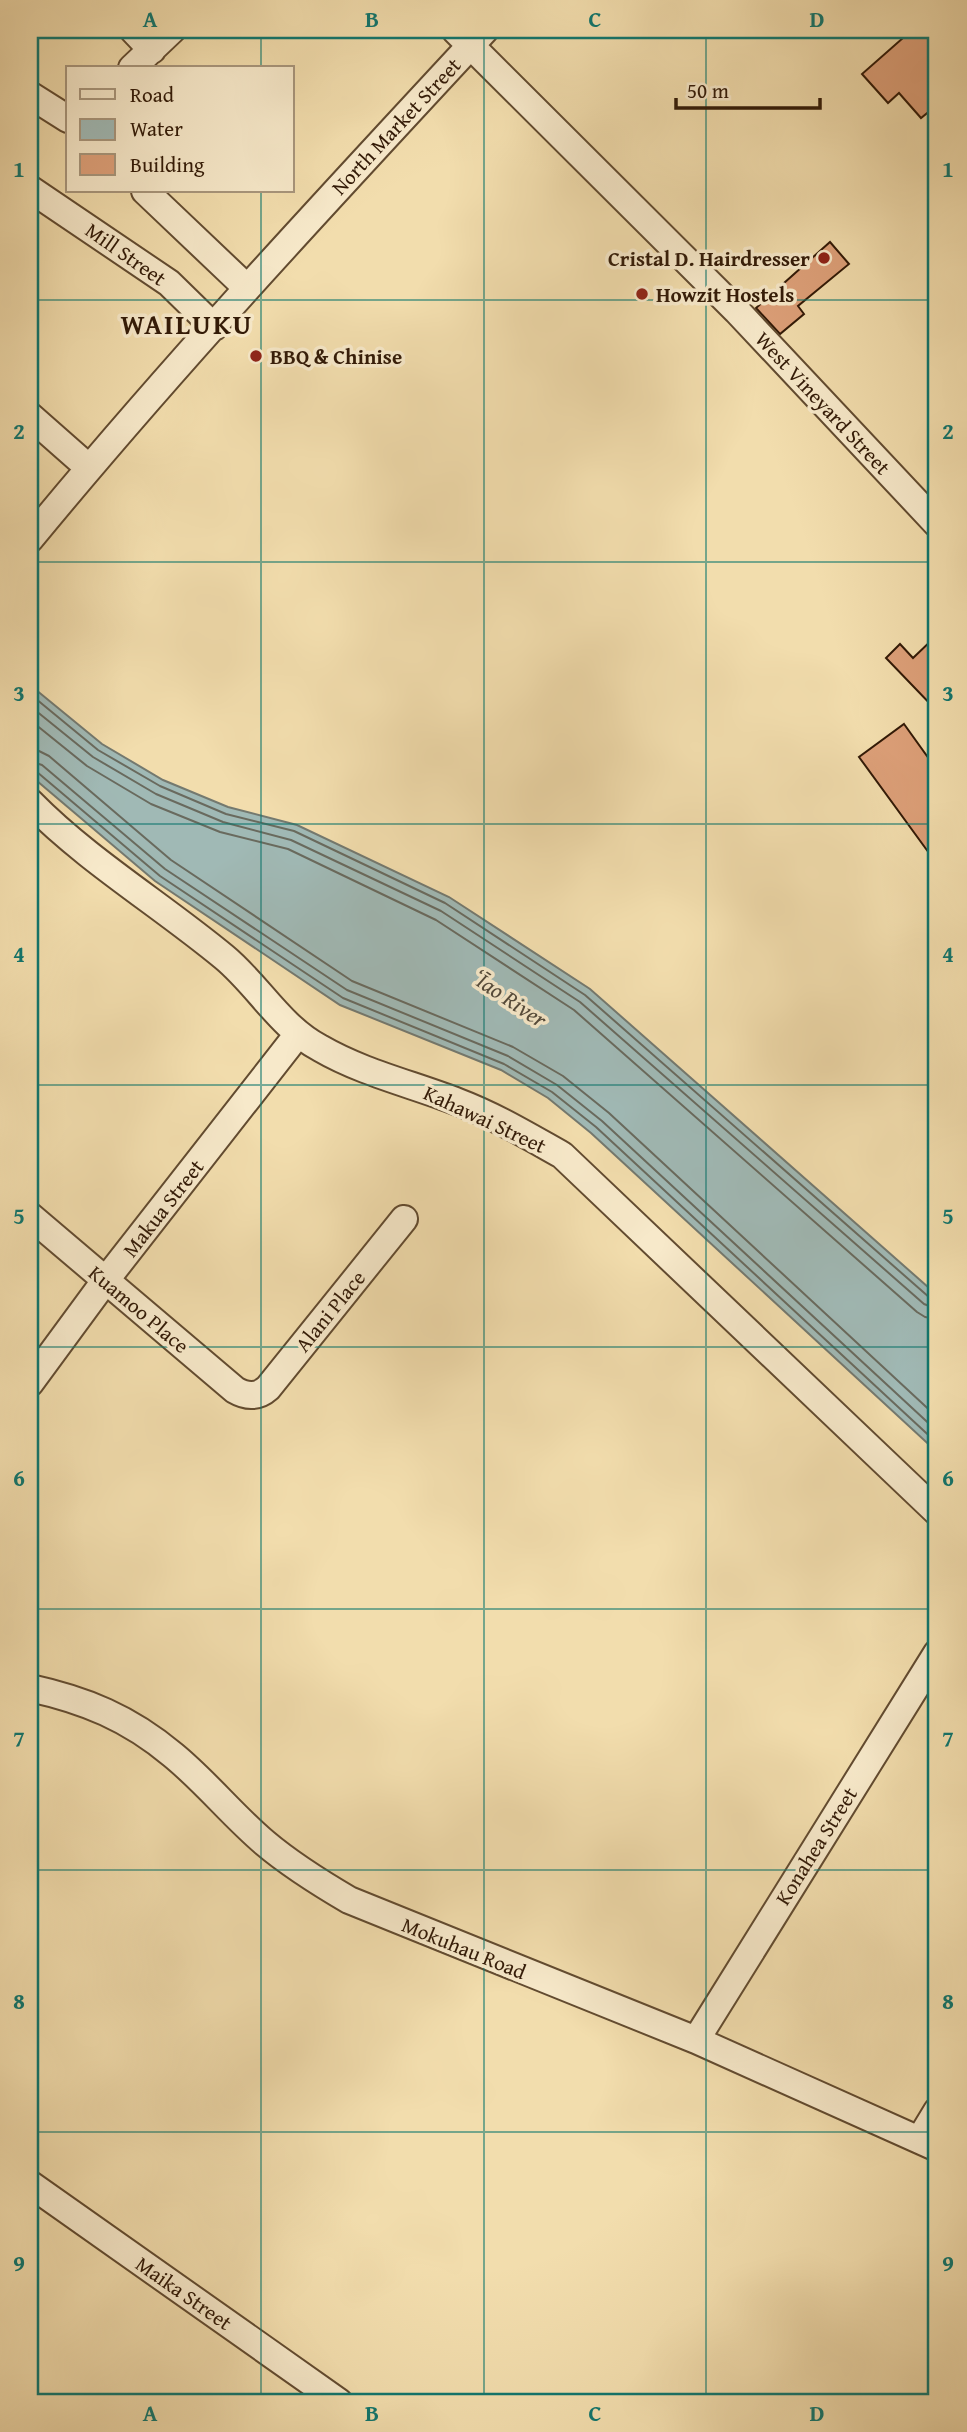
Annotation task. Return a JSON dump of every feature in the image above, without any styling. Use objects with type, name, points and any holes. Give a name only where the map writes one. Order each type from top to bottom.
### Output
[{"type":"street","points":[[133,30],[152,50]]},
{"type":"street","points":[[134,66],[172,30]]},
{"type":"street","name":"North Market Street","points":[[30,539],[89,468],[470,35]]},
{"type":"street","name":"West Vineyard Street","points":[[470,35],[937,524]]},
{"type":"street","points":[[30,94],[66,119]]},
{"type":"street","name":"Mill Street","points":[[30,190],[169,283],[214,327]]},
{"type":"street","points":[[146,192],[247,288]]},
{"type":"street","points":[[30,416],[89,468]]},
{"type":"street","name":"Kahawai Street","points":[[30,802],[58,830],[227,958],[298,1034],[318,1048],[368,1071],[460,1102],[562,1155],[937,1512]]},
{"type":"street","name":"Makua Street","points":[[30,1383],[105,1281],[298,1034]]},
{"type":"street","name":"Kuamoo Place","points":[[30,1216],[235,1390],[251,1395]]},
{"type":"street","name":"Alani Place","points":[[251,1395],[259,1394],[268,1388],[404,1219]]},
{"type":"street","name":"Konahea Street","points":[[696,2040],[937,1653]]},
{"type":"street","name":"Mokuhau Road","points":[[30,1688],[100,1708],[151,1737],[174,1755],[264,1843],[305,1874],[349,1900],[696,2040],[928,2144]]},
{"type":"street","points":[[928,2144],[937,2111]]},
{"type":"street","name":"Maika Street","points":[[30,2184],[339,2402]]},
{"type":"water","name":"ʻĪao River","points":[[30,685],[102,744],[163,780],[228,807],[297,825],[449,897],[590,989],[937,1295],[937,1452],[591,1133],[548,1098],[501,1070],[340,1005],[155,881],[30,775]]},
{"type":"building","points":[[912,30],[937,30],[937,105],[921,118],[899,93],[888,103],[862,74]]},
{"type":"building","points":[[830,242],[849,264],[798,306],[804,314],[780,334],[756,308]]},
{"type":"building","points":[[937,635],[937,711],[886,658],[900,644],[913,658]]},
{"type":"building","points":[[904,724],[937,770],[937,864],[859,757]]},
{"type":"place","name":"Cristal D. Hairdresser","points":[[824,258]]},
{"type":"place","name":"Howzit Hostels","points":[[642,294]]},
{"type":"place","name":"BBQ & Chinise","points":[[256,356]]},
{"type":"district","name":"WAILUKU","points":[[187,323]]}]
